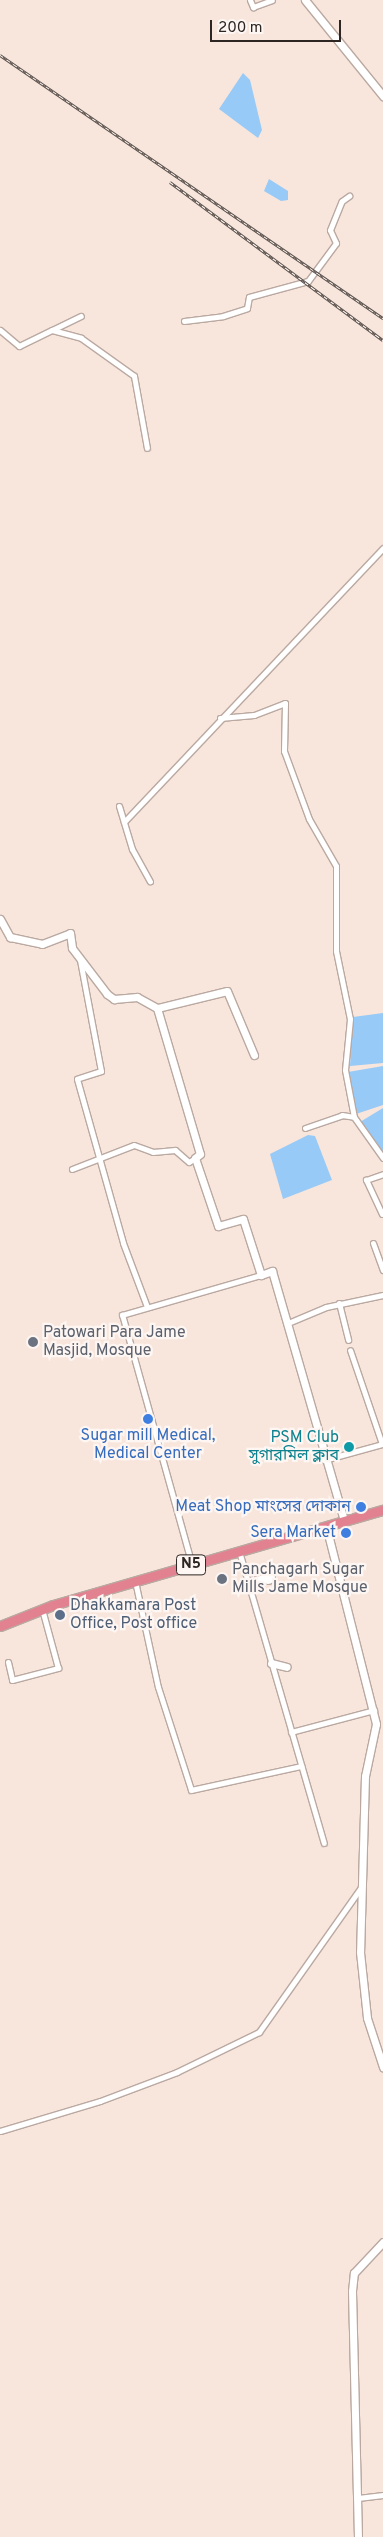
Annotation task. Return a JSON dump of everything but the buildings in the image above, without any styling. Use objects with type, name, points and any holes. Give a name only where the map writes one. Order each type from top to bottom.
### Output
[{"type":"highway","name":"N5","points":[[0,1626],[42,1609],[383,1510]]},
{"type":"main road","points":[[305,0],[383,96]]},
{"type":"main road","points":[[0,918],[10,937],[21,940],[42,944],[70,934],[80,958],[114,999],[137,997],[157,1008],[227,991],[254,1055]]},
{"type":"main road","points":[[157,1008],[200,1154],[196,1158],[218,1226],[243,1219],[262,1275],[272,1271],[324,1460],[344,1521]]},
{"type":"main road","points":[[326,1526],[374,1710],[377,1733],[365,1776],[361,1835],[364,1884],[361,1985],[383,2067]]},
{"type":"main road","points":[[248,1582],[264,1578]]},
{"type":"main road","points":[[271,1663],[287,1667]]},
{"type":"main road","points":[[358,2537],[353,2282],[357,2268],[383,2242]]},
{"type":"street","points":[[250,0],[253,7],[272,0]]},
{"type":"street","points":[[184,321],[223,316],[246,308],[249,297],[308,281],[336,243],[330,230],[342,201],[349,196]]},
{"type":"street","points":[[0,330],[19,346],[82,316]]},
{"type":"street","points":[[52,330],[81,338],[134,376],[147,448]]},
{"type":"street","points":[[124,822],[220,718],[383,548]]},
{"type":"street","points":[[220,718],[254,715],[285,703],[284,751],[309,819],[336,863],[336,951],[350,1019],[345,1070],[354,1117],[383,1158]]},
{"type":"street","points":[[118,806],[150,881]]},
{"type":"street","points":[[80,958],[101,1071],[78,1079],[123,1243],[147,1308]]},
{"type":"street","points":[[305,1128],[342,1115],[354,1117]]},
{"type":"street","points":[[72,1168],[100,1156],[134,1145],[152,1152],[175,1150],[189,1162],[196,1158]]},
{"type":"street","points":[[382,1214],[366,1180],[383,1174]]},
{"type":"street","points":[[373,1243],[383,1270]]},
{"type":"street","points":[[192,1565],[122,1315],[262,1275]]},
{"type":"street","points":[[288,1324],[339,1304],[383,1295]]},
{"type":"street","points":[[339,1304],[348,1340]]},
{"type":"street","points":[[324,1460],[382,1444],[350,1350]]},
{"type":"street","points":[[239,1551],[324,1843]]},
{"type":"street","points":[[135,1581],[158,1687],[192,1790],[301,1766]]},
{"type":"street","points":[[8,1662],[12,1680],[58,1668],[42,1609]]},
{"type":"street","points":[[291,1732],[374,1710]]},
{"type":"street","points":[[0,2131],[100,2101],[177,2072],[259,2032],[364,1884]]},
{"type":"street","points":[[358,2498],[383,2495]]},
{"type":"water","points":[[243,73],[250,80],[262,130],[258,138],[219,109]]},
{"type":"water","points":[[269,179],[288,191],[288,200],[281,201],[264,191]]},
{"type":"water","points":[[383,1013],[383,1063],[350,1066],[353,1017]]},
{"type":"water","points":[[383,1066],[383,1105],[356,1114],[348,1072]]},
{"type":"water","points":[[383,1108],[383,1153],[360,1122]]},
{"type":"water","points":[[308,1135],[315,1136],[332,1180],[283,1199],[270,1154]]},
{"type":"railway","points":[[0,55],[383,318]]},
{"type":"railway","points":[[170,182],[383,340]]},
{"type":"place","name":"Patowari Para Jame Masjid, Mosque","points":[[33,1342]]},
{"type":"place","name":"Sugar mill Medical, Medical Center","points":[[148,1419]]},
{"type":"place","name":"PSM Club সুগারমিল ক্লাব","points":[[349,1447]]},
{"type":"place","name":"Meat Shop মাংসের দোকান","points":[[361,1507]]},
{"type":"place","name":"Sera Market","points":[[346,1533]]},
{"type":"place","name":"Panchagarh Sugar Mills Jame Mosque","points":[[222,1579]]},
{"type":"place","name":"Dhakkamara Post Office, Post office","points":[[60,1615]]}]
